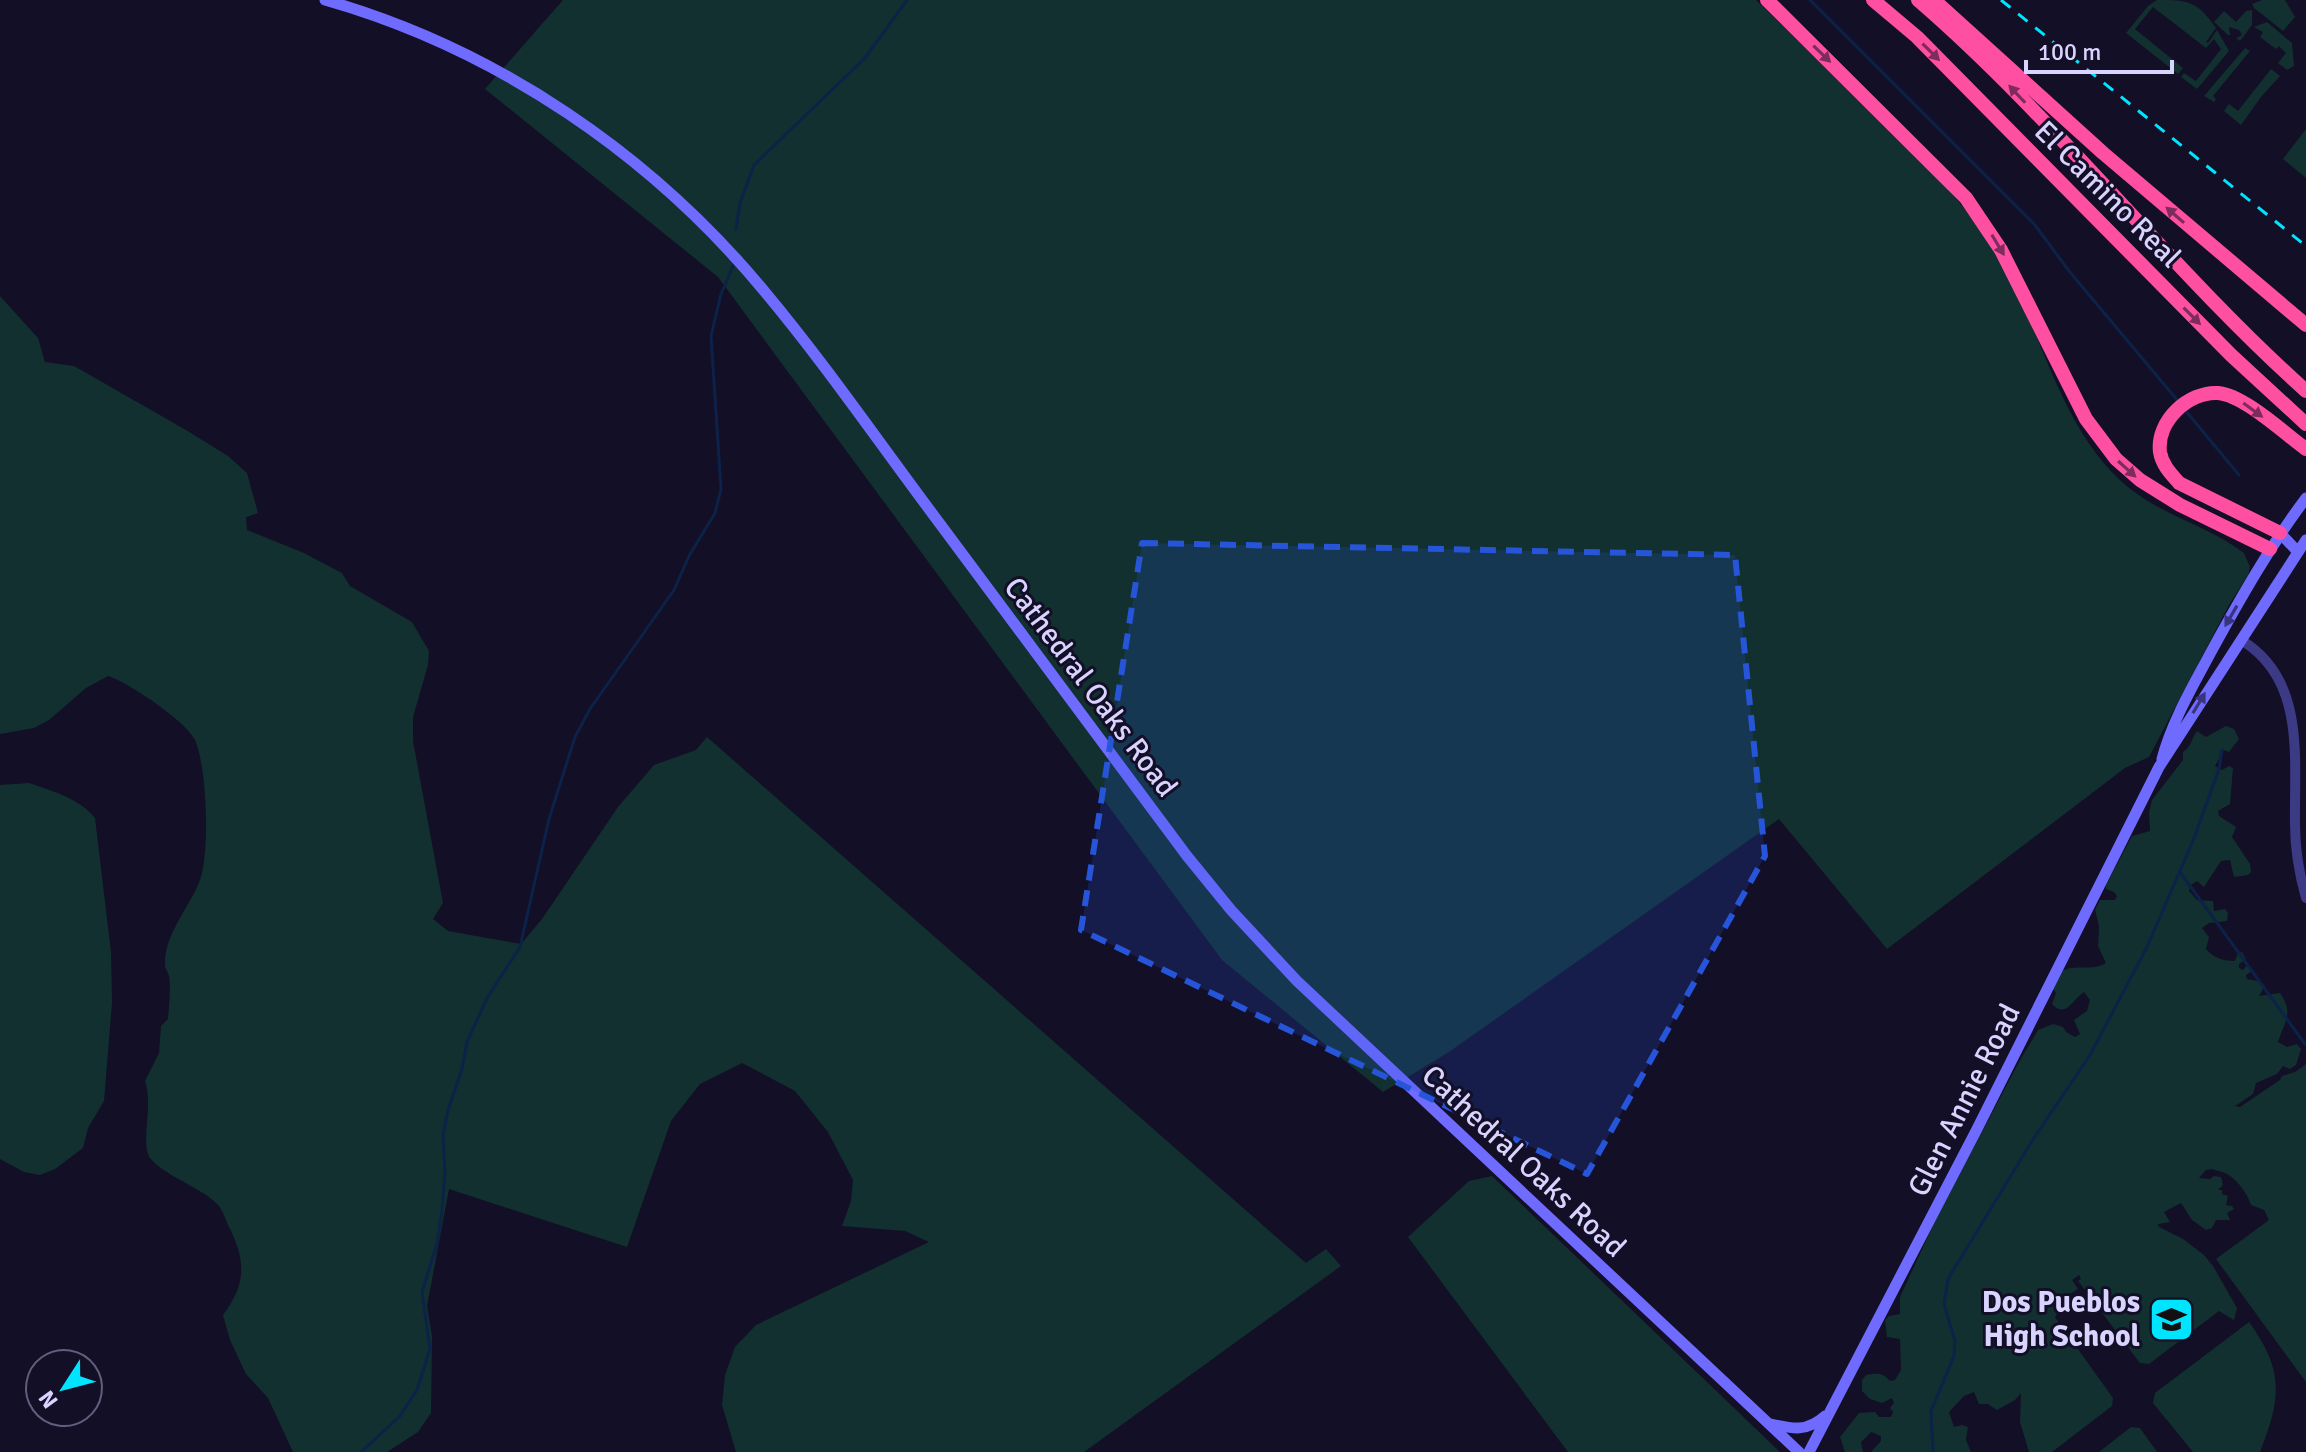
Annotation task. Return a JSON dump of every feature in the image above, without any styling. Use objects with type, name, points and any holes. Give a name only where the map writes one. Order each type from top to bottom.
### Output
[{"type":"highway","points":[[1767,0],[1966,198],[2007,260],[2086,419],[2116,459],[2140,480],[2180,505],[2270,549]]},
{"type":"highway","name":"El Camino Real","points":[[1873,0],[1917,37],[2231,355],[2306,424]]},
{"type":"highway","name":"El Camino Real","points":[[1918,0],[2004,80],[2151,236],[2306,391]]},
{"type":"highway","points":[[1934,0],[2103,153],[2306,325]]},
{"type":"highway","points":[[2280,533],[2179,483],[2167,470],[2160,453],[2166,425],[2172,415],[2192,399],[2221,393],[2236,399],[2306,449]]},
{"type":"main road","name":"Cathedral Oaks Road","points":[[325,0],[396,24],[496,70],[601,136],[678,199],[766,293],[1187,856],[1231,910],[1306,990],[1799,1452]]},
{"type":"main road","name":"Glen Annie Road","points":[[2159,767],[2167,741],[2193,686],[2270,549],[2306,498]]},
{"type":"main road","points":[[2280,533],[2302,554]]},
{"type":"main road","name":"Glen Annie Road","points":[[1809,1452],[2159,767],[2241,640],[2302,554],[2306,540]]},
{"type":"main road","points":[[2270,549],[2302,554]]},
{"type":"main road","points":[[1770,1424],[1795,1430],[1810,1427],[1832,1410]]},
{"type":"street","points":[[2241,640],[2266,657],[2279,674],[2289,698],[2299,765],[2296,845],[2306,898]]},
{"type":"highlighted area","points":[[1142,543],[1735,555],[1765,856],[1587,1174],[1081,930]]},
{"type":"green space","points":[[563,0],[1756,0],[1919,158],[1978,226],[2009,275],[2066,404],[2103,462],[2142,497],[2244,553],[2250,567],[2248,575],[2149,757],[2125,768],[1887,949],[1779,819],[1449,1052],[1383,1092],[1222,960],[718,277],[485,89]]},
{"type":"green space","points":[[2157,0],[2185,2],[2197,7],[2216,28],[2206,42],[2217,30],[2229,51],[2197,89],[2181,77],[2184,73],[2196,81],[2221,49],[2214,39],[2206,48],[2153,7],[2135,29],[2183,68],[2178,74],[2126,33],[2148,6]]},
{"type":"green space","points":[[2262,0],[2285,0],[2295,17],[2283,31],[2254,8],[2252,4]]},
{"type":"green space","points":[[2252,10],[2252,25],[2240,41],[2236,38],[2242,35],[2239,30],[2229,27],[2228,35],[2214,22],[2224,11],[2236,22],[2246,11]]},
{"type":"green space","points":[[2267,22],[2292,43],[2294,66],[2287,70],[2278,63],[2286,53],[2260,37],[2263,32],[2254,27]]},
{"type":"green space","points":[[2245,48],[2250,51],[2213,96],[2216,99],[2214,102],[2204,96]]},
{"type":"green space","points":[[2271,69],[2280,76],[2241,125],[2224,111],[2229,104],[2238,111]]},
{"type":"green space","points":[[2306,129],[2306,178],[2283,159]]},
{"type":"green space","points":[[0,296],[38,338],[45,362],[74,366],[186,430],[228,456],[247,473],[258,513],[246,517],[247,530],[304,553],[342,573],[350,586],[412,622],[429,651],[413,717],[413,741],[443,903],[433,919],[448,931],[521,944],[542,919],[618,807],[654,765],[696,750],[707,737],[1306,1263],[1326,1249],[1341,1266],[1084,1452],[736,1452],[722,1405],[725,1375],[735,1347],[756,1325],[929,1242],[905,1231],[842,1226],[851,1201],[853,1180],[828,1132],[795,1091],[742,1063],[700,1084],[671,1121],[627,1247],[449,1189],[427,1306],[432,1336],[431,1413],[418,1432],[387,1452],[293,1452],[268,1398],[246,1374],[230,1340],[223,1315],[240,1282],[241,1260],[223,1213],[209,1197],[159,1167],[146,1147],[148,1100],[145,1081],[159,1053],[161,1026],[168,1019],[170,986],[165,967],[166,954],[173,932],[200,880],[205,851],[204,789],[195,740],[181,723],[156,704],[108,676],[86,688],[49,720],[34,728],[0,734]]},
{"type":"green space","points":[[2226,726],[2234,729],[2239,739],[2229,752],[2224,750],[2215,766],[2222,770],[2229,766],[2233,768],[2230,804],[2218,811],[2219,816],[2236,827],[2232,837],[2250,864],[2251,872],[2234,877],[2230,860],[2221,861],[2204,887],[2197,881],[2189,891],[2197,900],[2213,901],[2214,911],[2225,909],[2228,913],[2227,921],[2209,923],[2202,928],[2209,937],[2206,949],[2216,957],[2231,961],[2235,961],[2238,953],[2242,952],[2246,959],[2239,964],[2239,968],[2243,970],[2250,966],[2252,971],[2246,975],[2247,979],[2265,986],[2259,996],[2280,993],[2287,1006],[2287,1017],[2278,1042],[2287,1047],[2297,1044],[2301,1049],[2296,1065],[2290,1069],[2283,1066],[2277,1074],[2256,1083],[2253,1094],[2235,1106],[2240,1107],[2282,1076],[2306,1064],[2306,1382],[2216,1259],[2269,1220],[2264,1210],[2251,1205],[2233,1179],[2213,1169],[2206,1170],[2199,1178],[2221,1177],[2223,1185],[2218,1190],[2228,1196],[2226,1205],[2234,1209],[2227,1213],[2230,1220],[2216,1220],[2212,1228],[2206,1230],[2192,1220],[2181,1203],[2164,1212],[2170,1222],[2158,1224],[2204,1255],[2213,1266],[2237,1308],[2234,1320],[2219,1311],[2149,1364],[2140,1363],[2078,1281],[2081,1279],[2079,1275],[2072,1280],[2078,1289],[2068,1295],[2068,1302],[2059,1304],[2060,1309],[2055,1317],[2113,1398],[2112,1406],[2052,1452],[2029,1452],[2020,1422],[2021,1393],[1997,1410],[1988,1404],[1979,1404],[1974,1392],[1964,1396],[1949,1412],[1954,1427],[1968,1427],[1966,1440],[1971,1452],[1871,1452],[1881,1441],[1881,1436],[1871,1432],[1861,1442],[1863,1452],[1845,1452],[1840,1437],[1859,1413],[1875,1412],[1879,1417],[1891,1417],[1892,1398],[1882,1403],[1870,1399],[1862,1391],[1862,1380],[1866,1375],[1876,1374],[1890,1381],[1895,1380],[1901,1370],[1900,1339],[1887,1337],[1885,1320],[1900,1314],[1900,1297],[1935,1221],[2019,1062],[2038,1030],[2053,1024],[2063,1027],[2075,1037],[2080,1034],[2074,1020],[2087,1011],[2090,1000],[2084,992],[2065,1009],[2052,1004],[2056,993],[2053,989],[2060,972],[2106,963],[2098,946],[2099,926],[2095,910],[2100,900],[2115,900],[2117,896],[2106,889],[2106,885],[2132,836],[2150,831],[2152,800],[2183,760],[2183,752],[2197,731],[2206,737]]},
{"type":"green space","points":[[29,783],[73,800],[95,818],[111,952],[112,1003],[104,1101],[88,1128],[83,1148],[55,1169],[40,1175],[24,1172],[0,1159],[0,785]]},
{"type":"green space","points":[[1492,1176],[1780,1452],[1568,1452],[1408,1237],[1469,1181]]},
{"type":"green space","points":[[2249,1322],[2268,1354],[2276,1383],[2273,1413],[2260,1452],[2193,1452],[2153,1403],[2155,1393]]},
{"type":"green space","points":[[2131,1427],[2140,1428],[2157,1452],[2099,1452]]},
{"type":"waterway","points":[[736,229],[740,203],[754,165],[865,58],[907,0]]},
{"type":"waterway","points":[[1810,0],[2035,225],[2069,271],[2178,401]]},
{"type":"waterway","points":[[361,1452],[400,1416],[417,1390],[430,1349],[422,1292],[437,1244],[442,1210],[445,1173],[443,1135],[448,1110],[462,1069],[467,1042],[487,998],[520,947],[549,819],[575,737],[590,709],[674,590],[689,556],[715,513],[721,489],[711,336],[721,294],[733,266]]},
{"type":"waterway","points":[[2185,410],[2239,475]]},
{"type":"waterway","points":[[1933,1452],[1931,1411],[1954,1356],[1955,1341],[1944,1304],[1948,1279],[2032,1141],[2090,1055],[2146,949],[2193,841],[2219,769],[2222,750]]},
{"type":"waterway","points":[[2180,872],[2305,1044]]},
{"type":"railway","points":[[2001,0],[2306,246]]},
{"type":"place","name":"Dos Pueblos High School","points":[[2171,1319]]}]
